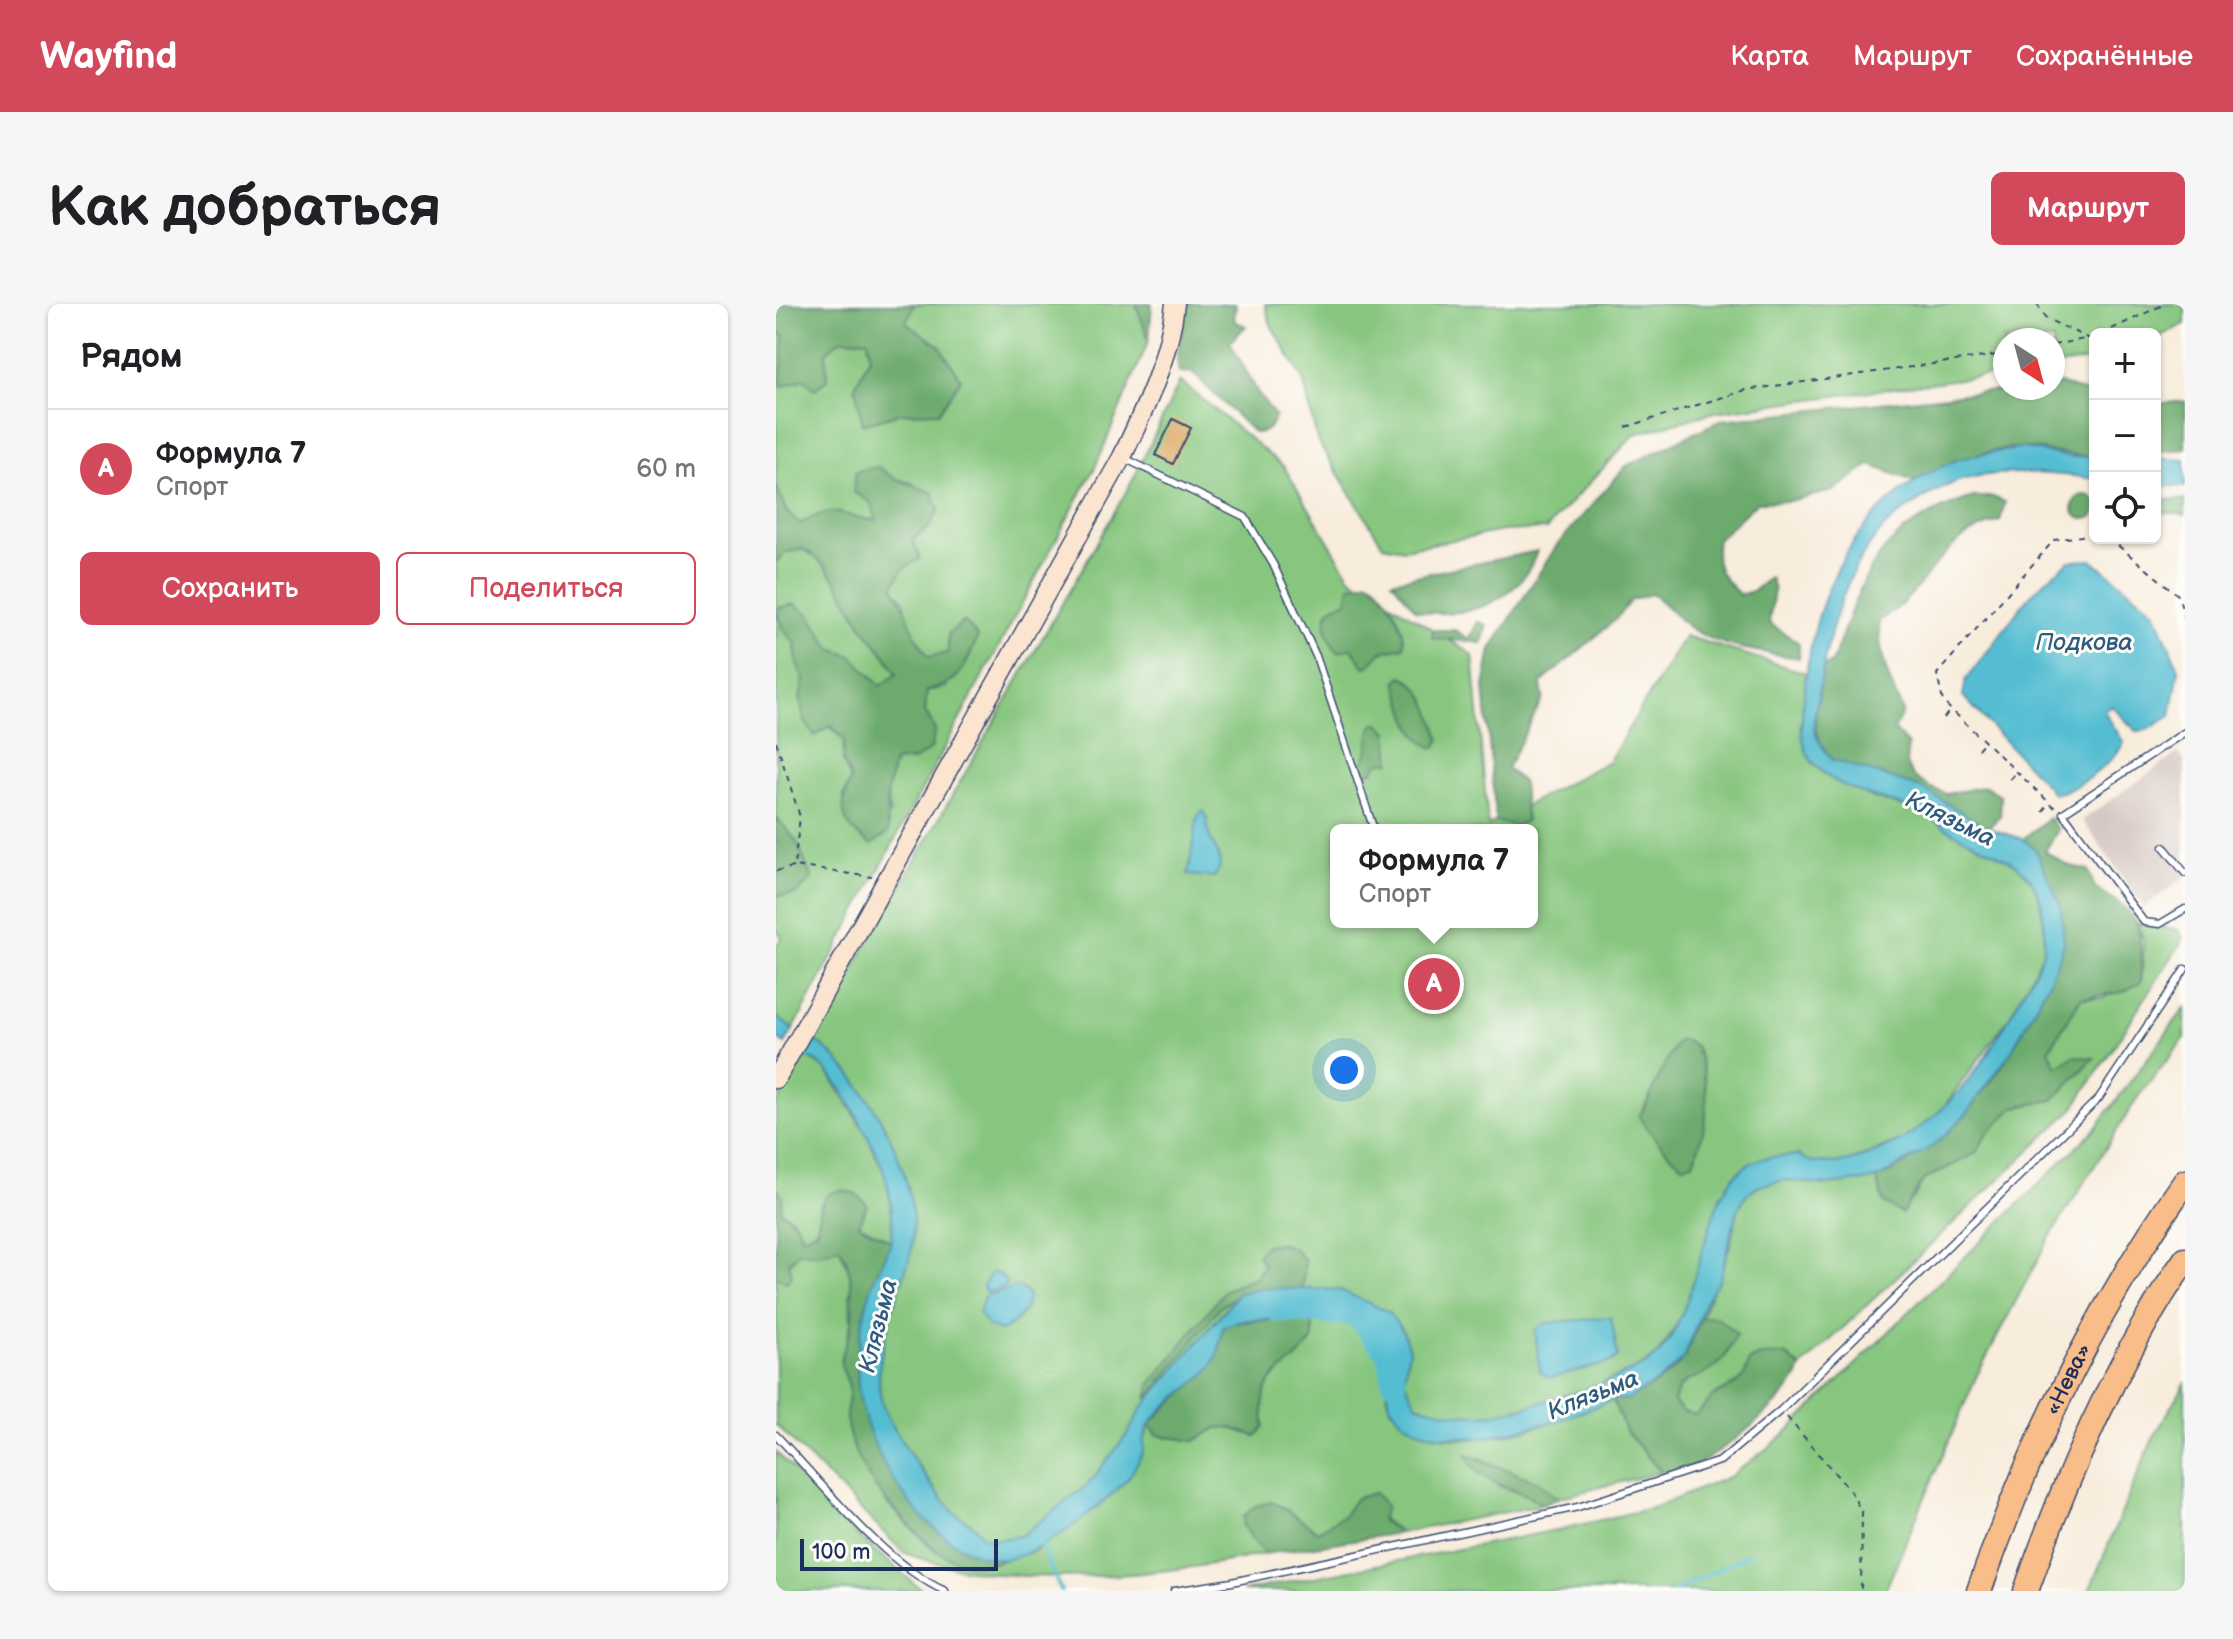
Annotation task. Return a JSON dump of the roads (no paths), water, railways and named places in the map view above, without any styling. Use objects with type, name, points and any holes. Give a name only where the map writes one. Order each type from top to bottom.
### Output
[{"type":"highway","name":"«Нева»","points":[[1979,1591],[2013,1494],[2076,1358],[2142,1244],[2185,1182]]},
{"type":"highway","name":"«Нева»","points":[[2026,1591],[2052,1519],[2116,1379],[2185,1260]]},
{"type":"street","points":[[778,1075],[1122,457],[1152,393],[1172,334],[1175,304]]},
{"type":"lane","points":[[1122,457],[1245,517],[1285,586],[1316,656],[1372,824]]},
{"type":"lane","points":[[2185,732],[2063,813],[2144,922],[2160,924],[2185,909]]},
{"type":"lane","points":[[2164,847],[2185,873]]},
{"type":"lane","points":[[1174,1591],[1232,1582],[1578,1507],[1720,1461],[1781,1410],[2099,1098],[2185,969]]},
{"type":"lane","points":[[776,1435],[890,1553],[922,1581],[945,1591]]},
{"type":"water","points":[[2023,448],[2070,457],[2089,456],[2089,478],[2001,474],[1964,479],[1921,500],[1894,519],[1866,550],[1845,590],[1831,633],[1814,722],[1817,738],[1833,760],[1921,788],[1988,828],[2023,839],[2036,850],[2061,906],[2064,945],[2049,982],[2011,1052],[1967,1113],[1936,1144],[1877,1179],[1828,1185],[1785,1180],[1758,1186],[1748,1193],[1737,1211],[1720,1278],[1705,1302],[1684,1358],[1658,1381],[1629,1399],[1613,1400],[1557,1421],[1481,1438],[1440,1436],[1420,1431],[1402,1421],[1390,1405],[1385,1379],[1388,1356],[1384,1341],[1358,1321],[1319,1309],[1288,1319],[1241,1320],[1223,1327],[1213,1364],[1169,1403],[1150,1425],[1144,1437],[1144,1451],[1129,1477],[1087,1515],[1049,1542],[1012,1558],[998,1559],[972,1552],[947,1538],[924,1518],[903,1494],[872,1439],[858,1385],[859,1345],[867,1303],[891,1239],[888,1186],[850,1103],[832,1076],[817,1062],[803,1055],[813,1039],[834,1056],[873,1106],[902,1167],[910,1198],[913,1228],[910,1256],[882,1348],[879,1386],[882,1403],[902,1442],[935,1489],[955,1513],[982,1536],[992,1540],[1021,1536],[1089,1484],[1128,1433],[1142,1408],[1239,1293],[1269,1288],[1340,1290],[1387,1311],[1403,1331],[1409,1349],[1404,1379],[1416,1404],[1470,1415],[1517,1409],[1620,1377],[1655,1357],[1671,1338],[1683,1312],[1721,1197],[1734,1176],[1751,1163],[1799,1155],[1811,1161],[1833,1163],[1854,1160],[1899,1141],[1943,1108],[1979,1066],[2039,962],[2044,939],[2043,915],[2036,888],[2019,867],[2007,859],[1925,815],[1862,793],[1826,775],[1805,749],[1802,717],[1810,649],[1819,615],[1847,552],[1867,524],[1891,500],[1919,479],[1952,462]]},
{"type":"water","points":[[2161,458],[2185,460],[2185,487],[2161,485]]},
{"type":"water","name":"Подкова","points":[[2092,560],[2155,611],[2179,670],[2171,716],[2147,730],[2136,731],[2112,706],[2104,711],[2124,743],[2111,760],[2093,775],[2054,794],[1963,696],[1966,680],[2027,599],[2070,561]]},
{"type":"water","points":[[1203,811],[1207,817],[1209,836],[1220,858],[1214,877],[1188,875],[1198,816]]},
{"type":"water","points":[[776,1016],[793,1030],[785,1044],[776,1038]]},
{"type":"water","points":[[991,1273],[999,1274],[1007,1283],[1004,1288],[986,1293],[983,1286]]},
{"type":"water","points":[[1019,1287],[1028,1294],[1020,1316],[1000,1331],[989,1327],[979,1314],[984,1297]]},
{"type":"water","points":[[1611,1317],[1618,1357],[1612,1362],[1550,1378],[1540,1372],[1535,1330],[1547,1323]]},
{"type":"waterway","name":"Клязьма","points":[[1277,1310],[1355,1314],[1389,1353],[1394,1382]]},
{"type":"waterway","points":[[1040,1542],[1061,1591]]},
{"type":"waterway","points":[[1674,1591],[1749,1554]]},
{"type":"place","name":"Формула 7","points":[[1434,984]]}]
